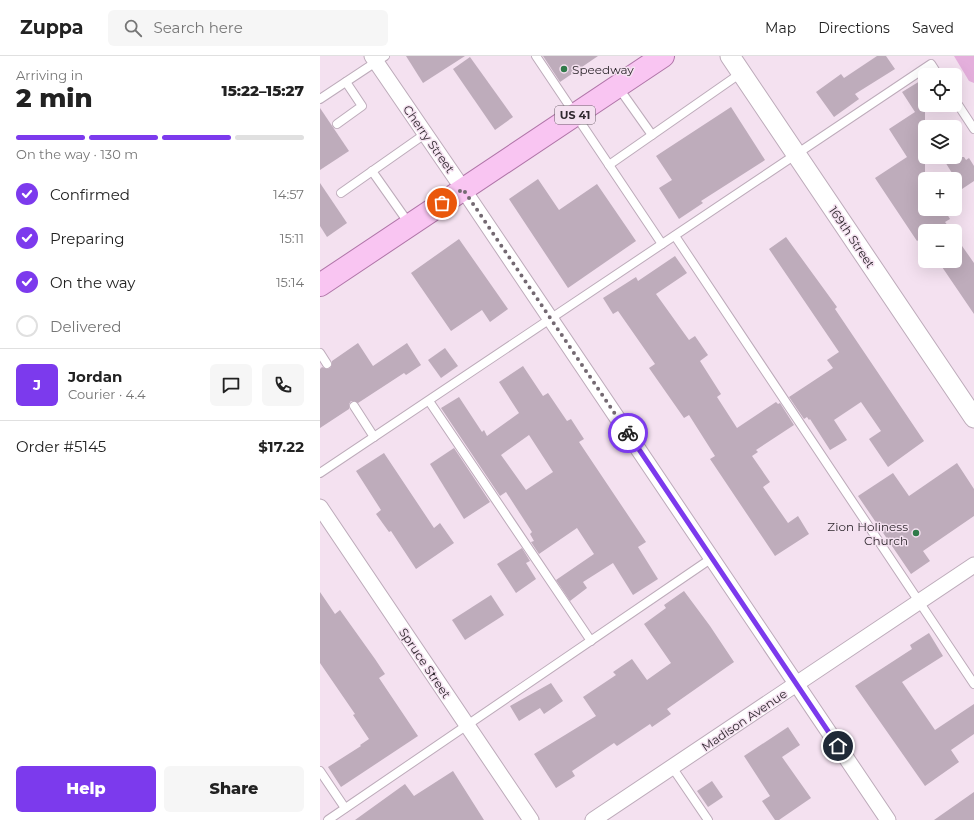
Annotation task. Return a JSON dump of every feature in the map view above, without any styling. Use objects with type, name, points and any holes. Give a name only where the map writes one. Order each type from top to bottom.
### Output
[{"type":"main road","name":"US 41","points":[[320,285],[663,56]]},
{"type":"street","name":"169th Street","points":[[730,56],[974,418]]},
{"type":"street","name":"Cherry Street","points":[[377,58],[425,134],[888,820]]},
{"type":"street","name":"Spruce Street","points":[[320,507],[531,820]]},
{"type":"street","name":"Madison Avenue","points":[[593,820],[974,565]]},
{"type":"lane","points":[[536,56],[662,244]]},
{"type":"lane","points":[[320,99],[346,82],[377,58]]},
{"type":"lane","points":[[925,68],[931,64],[934,68]]},
{"type":"lane","points":[[609,165],[742,73]]},
{"type":"lane","points":[[320,473],[918,73]]},
{"type":"lane","points":[[336,124],[362,106],[346,82]]},
{"type":"lane","points":[[618,86],[652,135]]},
{"type":"lane","points":[[962,111],[974,129]]},
{"type":"lane","points":[[341,193],[425,134]]},
{"type":"lane","points":[[372,171],[410,225]]},
{"type":"lane","points":[[675,236],[974,684]]},
{"type":"lane","points":[[320,353],[327,364]]},
{"type":"lane","points":[[429,400],[591,641]]},
{"type":"lane","points":[[354,406],[374,437]]},
{"type":"lane","points":[[328,820],[712,558]]},
{"type":"lane","points":[[672,767],[708,820]]},
{"type":"lane","points":[[320,771],[345,808]]},
{"type":"shaded area","points":[[954,56],[974,56],[974,83],[969,81]]},
{"type":"building","points":[[406,56],[465,56],[423,83]]},
{"type":"building","name":"Speedway","points":[[543,56],[598,56],[560,82]]},
{"type":"building","points":[[877,56],[886,56],[895,69],[855,94],[859,99],[834,117],[816,92],[841,74],[844,78]]},
{"type":"building","points":[[470,57],[513,117],[495,130],[453,69]]},
{"type":"building","points":[[918,82],[918,112],[925,112],[925,120],[918,120],[918,164],[925,164],[925,172],[918,172],[918,216],[948,216],[950,219],[945,222],[947,224],[918,224],[917,241],[875,178],[907,157],[889,129],[915,112],[902,92]]},
{"type":"building","points":[[731,107],[765,160],[701,201],[703,203],[679,219],[659,188],[672,180],[656,156]]},
{"type":"building","points":[[320,108],[349,151],[320,170]]},
{"type":"building","points":[[962,157],[966,160],[969,158],[974,166],[974,181],[962,189],[962,172],[951,172],[946,164],[962,164]]},
{"type":"building","points":[[538,179],[559,210],[597,184],[636,241],[568,288],[509,199]]},
{"type":"building","points":[[320,183],[347,223],[327,237],[320,226]]},
{"type":"building","points":[[786,237],[837,307],[835,309],[924,441],[888,467],[869,439],[881,431],[861,402],[834,420],[847,440],[830,450],[810,419],[809,420],[807,417],[804,419],[789,397],[833,368],[827,360],[839,352],[769,249]]},
{"type":"building","points":[[459,239],[508,309],[490,322],[482,310],[451,331],[411,273]]},
{"type":"building","points":[[962,246],[974,263],[974,314],[943,268],[962,268]]},
{"type":"building","points":[[675,256],[687,273],[656,294],[689,340],[695,336],[708,355],[700,361],[721,394],[717,397],[737,428],[776,402],[778,404],[780,403],[794,425],[756,450],[758,452],[752,456],[770,482],[763,487],[788,523],[798,516],[809,534],[775,556],[710,459],[715,456],[689,415],[684,418],[649,368],[655,364],[618,311],[613,314],[603,298],[636,277],[638,281]]},
{"type":"building","points":[[358,343],[373,366],[407,343],[421,365],[406,375],[404,373],[358,403],[351,401],[349,404],[349,409],[320,428],[320,369],[322,367],[327,369],[330,368],[332,361]]},
{"type":"building","points":[[445,348],[458,366],[441,378],[428,360]]},
{"type":"building","points":[[523,366],[543,396],[548,393],[567,421],[571,419],[584,439],[579,442],[646,542],[638,547],[658,579],[633,595],[613,563],[583,582],[587,588],[570,601],[556,580],[594,554],[577,528],[539,554],[531,542],[534,541],[530,534],[532,532],[506,492],[500,496],[441,408],[459,397],[482,432],[484,430],[487,436],[519,413],[499,382]],"holes":[[[529,435],[553,472],[526,490],[501,455]]]},
{"type":"building","points":[[454,448],[490,502],[464,519],[430,464]]},
{"type":"building","points":[[384,453],[434,528],[440,523],[454,543],[416,569],[391,531],[389,532],[376,514],[381,510],[356,471]]},
{"type":"building","name":"Zion Holiness Church","points":[[957,463],[974,489],[974,516],[923,551],[930,561],[911,574],[858,496],[893,473],[909,496]]},
{"type":"building","points":[[522,548],[530,561],[526,563],[536,579],[516,593],[497,564]]},
{"type":"building","points":[[684,591],[734,662],[667,709],[671,714],[652,727],[650,724],[617,746],[614,743],[572,771],[575,776],[556,788],[534,754],[596,716],[583,697],[616,675],[613,672],[632,659],[647,680],[671,663],[644,624],[666,608],[664,605]]},
{"type":"building","points":[[320,592],[335,614],[340,610],[375,659],[385,674],[379,678],[418,736],[341,787],[328,767],[361,746],[360,745],[369,739],[353,715],[355,714],[320,663]]},
{"type":"building","points":[[491,595],[504,615],[465,640],[452,620]]},
{"type":"building","points":[[929,633],[943,656],[902,682],[935,730],[974,704],[974,734],[951,750],[959,762],[925,786],[855,686],[912,649],[910,645]]},
{"type":"building","points":[[551,683],[563,701],[544,714],[540,708],[519,721],[510,706]]},
{"type":"building","points":[[788,727],[800,745],[782,757],[811,798],[779,820],[775,820],[762,801],[770,796],[744,756]]},
{"type":"building","points":[[453,771],[484,820],[355,820],[405,784],[414,796]]},
{"type":"building","points":[[712,781],[723,797],[708,807],[697,791]]},
{"type":"building","points":[[974,792],[974,820],[934,820]]},
{"type":"way so far","points":[[442,203],[463,189],[628,433]]},
{"type":"place","name":"Speedway","points":[[564,69]]},
{"type":"place","name":"Zion Holiness Church","points":[[916,533]]},
{"type":"route","points":[[628,433],[838,746]]}]
